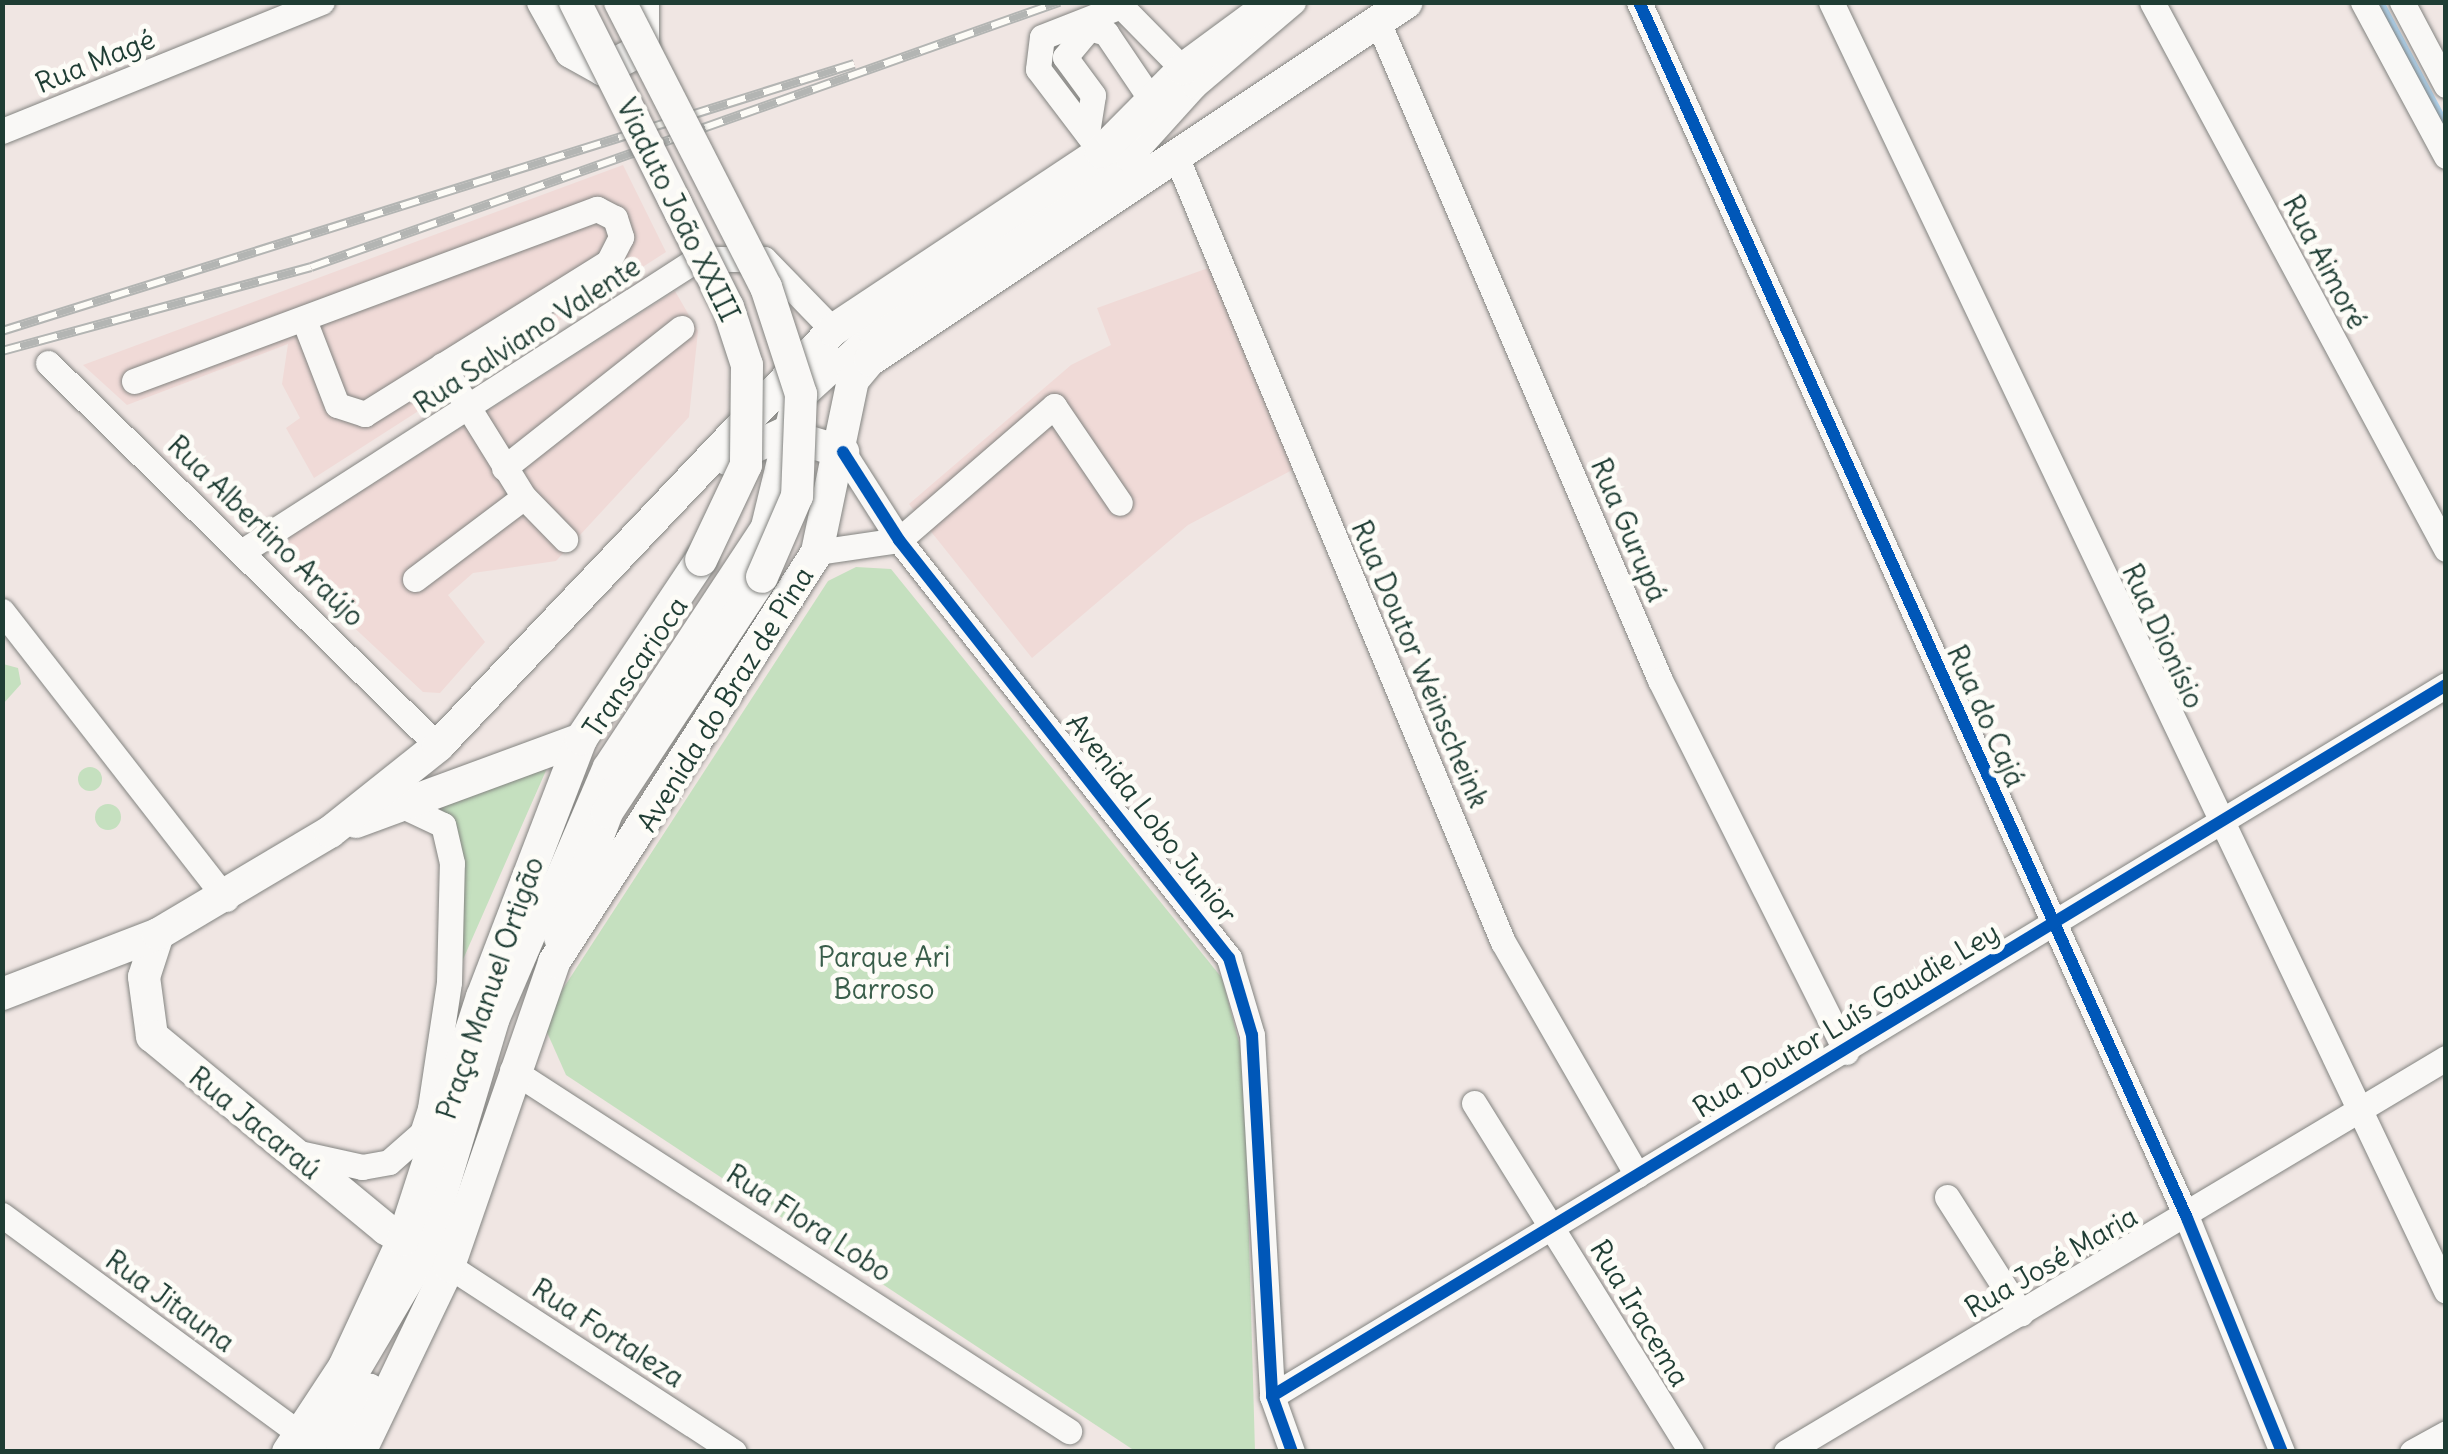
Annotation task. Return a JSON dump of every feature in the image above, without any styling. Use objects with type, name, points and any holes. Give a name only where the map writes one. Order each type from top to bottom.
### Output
[{"type":"main road","points":[[543,2],[572,52],[603,70],[643,49],[643,2]]},
{"type":"main road","name":"Viaduto João XXIII","points":[[575,2],[728,307],[747,366],[746,465],[701,560],[581,739]]},
{"type":"main road","points":[[554,962],[607,812],[762,577],[796,496],[801,394],[766,287],[620,2]]},
{"type":"main road","points":[[3,992],[158,934],[226,900],[330,832],[438,746],[701,474],[736,424],[832,330],[1152,101],[1183,69],[1274,2]]},
{"type":"main road","name":"Avenida do Braz de Pina","points":[[360,1452],[426,1253],[512,1070],[554,962],[821,540],[843,452],[844,397],[870,360],[1178,161],[1378,12],[1407,2]]},
{"type":"main road","points":[[701,474],[777,438],[843,452]]},
{"type":"main road","points":[[777,438],[821,540]]},
{"type":"main road","points":[[330,832],[581,739]]},
{"type":"main road","name":"Praça Manuel Ortigão","points":[[426,1253],[482,997],[581,739]]},
{"type":"main road","name":"Rua Jacaraú","points":[[158,934],[144,977],[152,1036],[290,1150],[426,1253]]},
{"type":"main road","name":"Avenida do Braz de Pina","points":[[300,1446],[426,1253]]},
{"type":"street","name":"Rua Magé","points":[[2,131],[322,2]]},
{"type":"street","name":"Transcarioca","points":[[1087,192],[1293,2]]},
{"type":"street","name":"Rua do Cajá","points":[[1638,2],[2187,1218],[2282,1452]]},
{"type":"street","name":"Rua Dionísio","points":[[1832,2],[2219,825],[2361,1108],[2446,1291]]},
{"type":"street","name":"Rua Aimoré","points":[[2152,2],[2446,549]]},
{"type":"street","points":[[2364,2],[2446,84]]},
{"type":"street","points":[[2402,2],[2407,49],[2446,156]]},
{"type":"street","points":[[1094,142],[1038,69],[1042,37],[1121,6],[1183,69]]},
{"type":"street","name":"Transcarioca","points":[[337,1452],[426,1253],[496,1020],[564,850],[604,766],[747,556],[772,504],[777,438],[798,398],[870,334],[1087,192],[1152,158],[1378,12]]},
{"type":"street","name":"Rua Gurupá","points":[[1378,12],[1660,680],[1846,1052]]},
{"type":"street","points":[[1094,142],[1093,95],[1066,56],[1090,28],[1106,32],[1152,101]]},
{"type":"street","name":"Rua Doutor Weinscheink","points":[[1178,161],[1503,942],[1638,1175]]},
{"type":"street","points":[[134,382],[306,325],[597,209],[615,218],[622,237],[608,262],[355,417],[337,405],[306,325]]},
{"type":"street","name":"Rua Salviano Valente","points":[[246,549],[719,253],[782,270],[832,330]]},
{"type":"street","points":[[504,468],[681,328]]},
{"type":"street","name":"Rua Albertino Araújo","points":[[48,363],[246,549],[438,746]]},
{"type":"street","points":[[442,364],[466,411],[524,497],[565,540]]},
{"type":"street","points":[[821,540],[900,540],[1054,406],[1120,503]]},
{"type":"street","name":"Avenida Lobo Junior","points":[[843,452],[900,540],[1229,958],[1252,1035],[1272,1396],[1292,1452]]},
{"type":"street","points":[[415,579],[524,497]]},
{"type":"street","points":[[2,611],[12,634],[226,900]]},
{"type":"street","name":"Rua Doutor Luís Gaudie Ley","points":[[1272,1396],[1551,1222],[1846,1052],[2446,686]]},
{"type":"street","points":[[290,1150],[362,1168],[390,1162],[422,1133],[448,982],[452,863],[444,825],[403,806]]},
{"type":"street","name":"Rua José Maria","points":[[1786,1452],[2187,1218],[2446,1058]]},
{"type":"street","name":"Rua Flora Lobo","points":[[512,1070],[1069,1431]]},
{"type":"street","name":"Rua Iracema","points":[[1474,1103],[1691,1452]]},
{"type":"street","points":[[1947,1196],[2021,1313]]},
{"type":"street","name":"Rua Jitauna","points":[[2,1215],[300,1446]]},
{"type":"street","name":"Rua Fortaleza","points":[[426,1253],[734,1452]]},
{"type":"street","name":"Transcarioca","points":[[300,1446],[401,1308]]},
{"type":"street","points":[[2412,1452],[2446,1432]]},
{"type":"shaded area","points":[[623,165],[666,252],[314,478],[286,428],[300,418],[282,384],[288,344],[127,405],[83,365]]},
{"type":"shaded area","points":[[1211,267],[1294,469],[1188,525],[1032,658],[909,504],[1071,365],[1111,345],[1097,308]]},
{"type":"shaded area","points":[[675,291],[698,331],[689,417],[556,561],[473,573],[448,595],[485,642],[440,693],[423,692],[285,563],[289,537]]},
{"type":"green space","name":"Parque Ari Barroso","points":[[856,567],[891,569],[1222,978],[1244,1061],[1255,1451],[1135,1451],[566,1075],[542,1021],[828,581]]},
{"type":"green space","points":[[3,664],[18,668],[21,684],[3,704]]},
{"type":"green space","points":[[548,766],[454,980],[455,828],[433,800]]},
{"type":"green space","points":[[90,767],[102,779],[90,791],[78,779]]},
{"type":"green space","points":[[108,804],[117,808],[121,817],[117,826],[108,830],[99,826],[95,817],[99,808]]},
{"type":"waterway","points":[[2381,2],[2446,124]]},
{"type":"railway","points":[[2,351],[311,267],[1059,2]]},
{"type":"railway","points":[[2,331],[854,64]]},
{"type":"cycle path","points":[[1639,2],[2187,1218],[2282,1452]]},
{"type":"cycle path","points":[[843,452],[899,540],[1229,958],[1252,1035],[1272,1396],[1292,1452]]},
{"type":"cycle path","points":[[1272,1396],[2446,685]]}]
